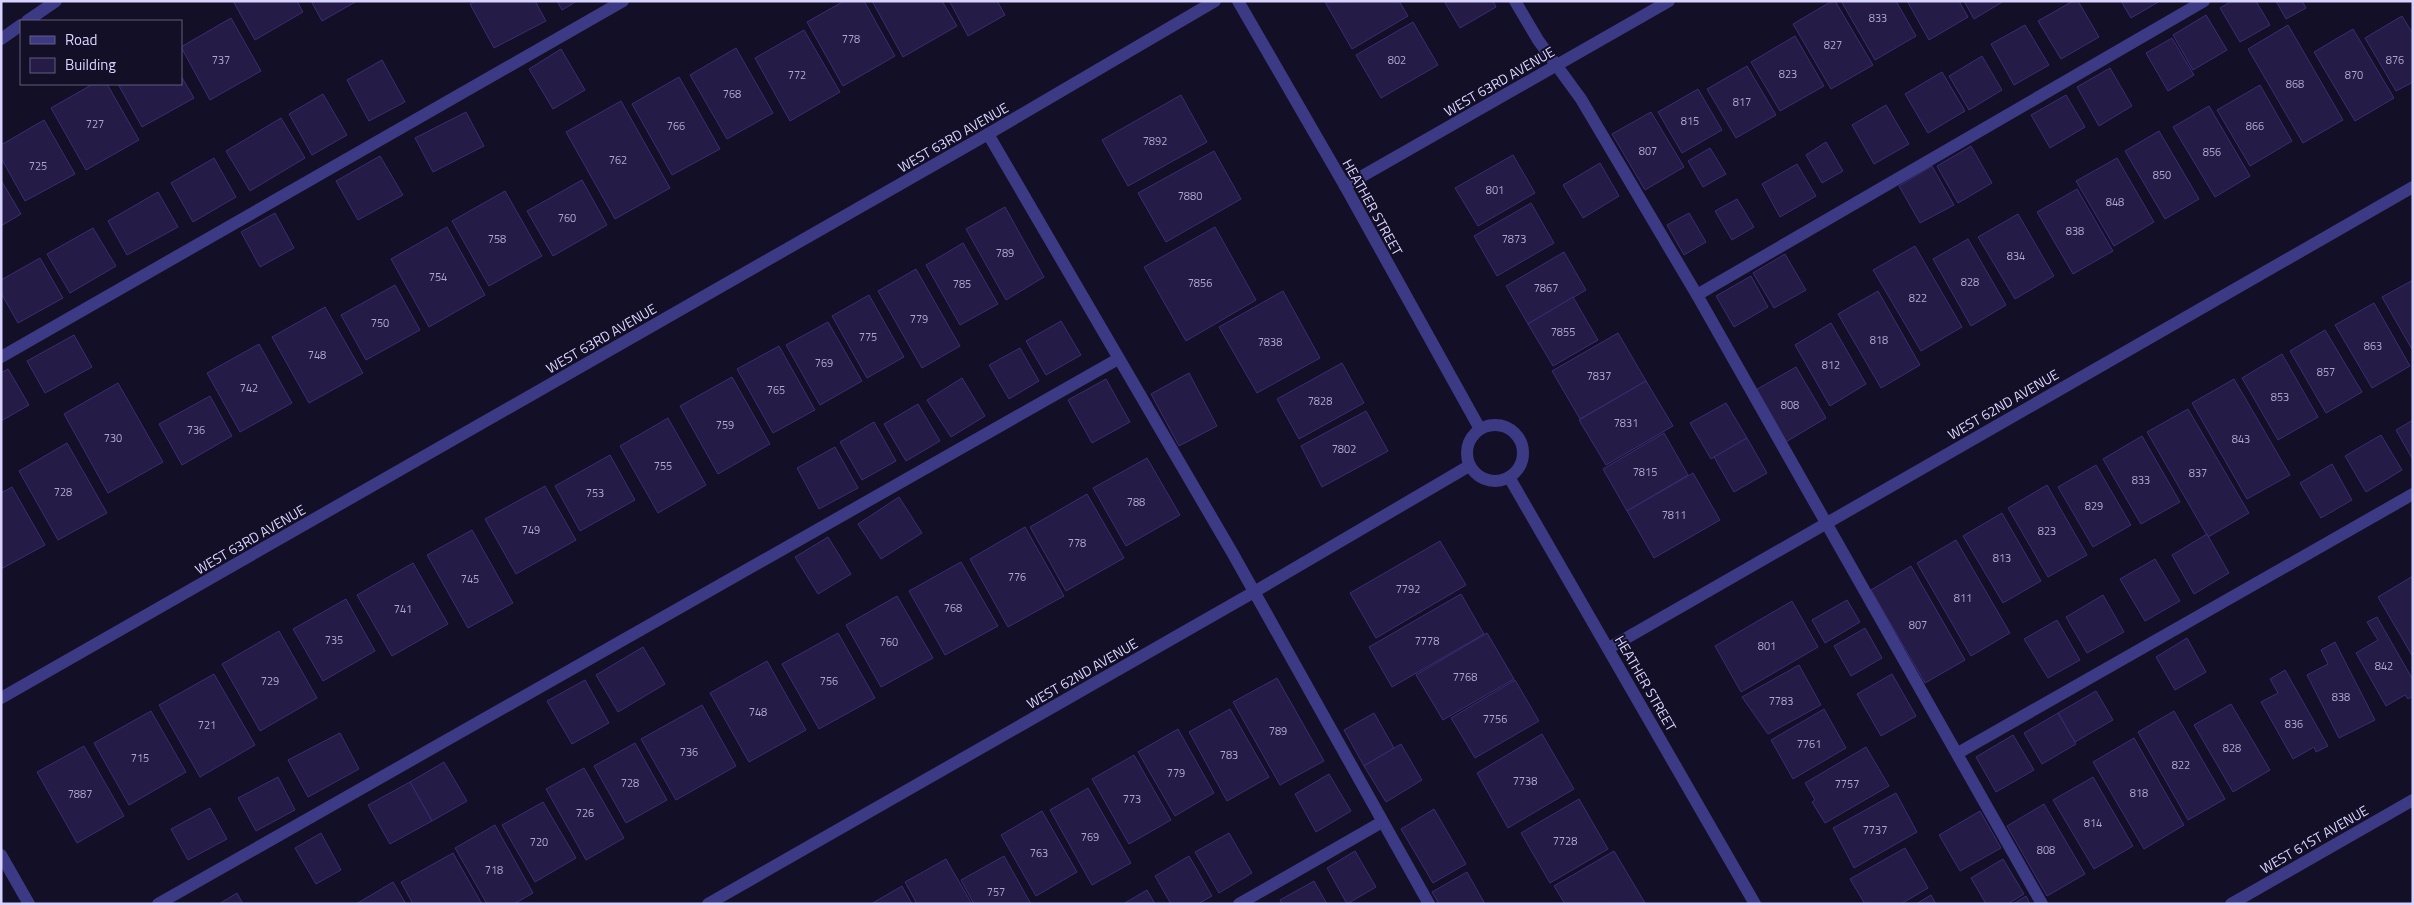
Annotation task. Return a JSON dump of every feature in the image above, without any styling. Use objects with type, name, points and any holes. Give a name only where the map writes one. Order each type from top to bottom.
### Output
[{"type":"street","points":[[28,20],[56,1]]},
{"type":"street","points":[[1,357],[622,1]]},
{"type":"street","name":"WEST 63RD AVENUE","points":[[1,698],[988,134],[1215,1]]},
{"type":"street","name":"HEATHER STREET","points":[[1238,1],[1345,186],[1480,428]]},
{"type":"street","points":[[1515,1],[1538,40],[1581,99],[1697,295],[2042,904]]},
{"type":"street","name":"WEST 63RD AVENUE","points":[[1345,186],[1669,1]]},
{"type":"street","points":[[1697,295],[2204,1]]},
{"type":"street","points":[[1,40],[20,27]]},
{"type":"street","points":[[988,134],[1254,592],[1429,904]]},
{"type":"street","name":"WEST 62ND AVENUE","points":[[1609,648],[2413,187]]},
{"type":"street","points":[[158,904],[1118,359]]},
{"type":"street","points":[[1497,425],[1506,427],[1519,438],[1522,447],[1521,464],[1509,478],[1491,481],[1482,479],[1469,466],[1466,450],[1468,441],[1480,428],[1497,425]]},
{"type":"street","name":"WEST 62ND AVENUE","points":[[708,904],[1254,592],[1469,466]]},
{"type":"street","name":"HEATHER STREET","points":[[1509,478],[1609,648],[1755,904]]},
{"type":"street","points":[[1958,753],[2413,494]]},
{"type":"street","name":"WEST 61ST AVENUE","points":[[2231,904],[2413,800]]},
{"type":"street","points":[[1239,904],[1382,822]]},
{"type":"street","points":[[1,855],[29,904]]},
{"type":"building","points":[[233,1],[297,1],[303,12],[255,40]]},
{"type":"building","points":[[311,1],[357,1],[322,21]]},
{"type":"building","points":[[476,1],[535,1],[546,21],[494,48],[470,4]]},
{"type":"building","points":[[557,1],[577,1],[562,10]]},
{"type":"building","points":[[844,1],[864,1],[895,56],[843,86],[807,22]]},
{"type":"building","points":[[872,1],[942,1],[957,26],[903,57]]},
{"type":"building","points":[[997,1],[1005,15],[968,36],[950,2]]},
{"type":"building","points":[[1399,1],[1408,16],[1352,49],[1325,2]]},
{"type":"building","points":[[1444,1],[1493,1],[1496,7],[1460,28]]},
{"type":"building","points":[[1835,1],[1873,65],[1831,89],[1793,24]]},
{"type":"building","points":[[1841,1],[1896,1],[1916,36],[1875,60]]},
{"type":"building","points":[[1907,1],[1959,1],[1968,17],[1929,40]]},
{"type":"building","points":[[1964,1],[2004,1],[1974,19]]},
{"type":"building","points":[[2073,1],[2078,1],[2099,37],[2061,59],[2038,21]]},
{"type":"building","points":[[2121,1],[2160,1],[2131,18]]},
{"type":"building","points":[[2232,1],[2256,1],[2270,25],[2240,42],[2220,8]]},
{"type":"building","points":[[2276,1],[2302,1],[2306,8],[2286,19]]},
{"type":"building","points":[[2206,15],[2227,50],[2193,70],[2173,35]]},
{"type":"building","points":[[2402,16],[2413,34],[2413,82],[2396,91],[2365,38]]},
{"type":"building","points":[[231,18],[261,71],[210,100],[182,46]]},
{"type":"building","points":[[1413,22],[1438,65],[1381,98],[1356,55]]},
{"type":"building","points":[[2025,25],[2049,65],[2014,85],[1991,44]]},
{"type":"building","points":[[2288,25],[2343,120],[2303,143],[2248,49]]},
{"type":"building","points":[[2353,29],[2394,98],[2355,121],[2314,52]]},
{"type":"building","points":[[804,30],[840,92],[790,121],[755,58]]},
{"type":"building","points":[[1795,36],[1824,86],[1780,111],[1751,62]]},
{"type":"building","points":[[2172,38],[2194,75],[2168,91],[2146,53]]},
{"type":"building","points":[[736,48],[773,113],[727,139],[690,75]]},
{"type":"building","points":[[561,49],[585,90],[553,109],[529,69]]},
{"type":"building","points":[[1982,56],[2002,90],[1969,110],[1949,76]]},
{"type":"building","points":[[382,60],[405,102],[369,121],[347,80]]},
{"type":"building","points":[[1747,66],[1776,115],[1736,138],[1707,89]]},
{"type":"building","points":[[2110,68],[2132,106],[2099,126],[2077,87]]},
{"type":"building","points":[[1942,72],[1965,111],[1928,133],[1905,94]]},
{"type":"building","points":[[679,77],[720,149],[672,175],[632,104]]},
{"type":"building","points":[[182,78],[194,98],[142,127],[119,85],[182,85]]},
{"type":"building","points":[[91,85],[108,85],[139,140],[86,170],[51,108]]},
{"type":"building","points":[[2260,85],[2292,141],[2250,166],[2217,110]]},
{"type":"building","points":[[1698,89],[1722,130],[1682,153],[1658,112]]},
{"type":"building","points":[[323,94],[347,135],[312,155],[289,114]]},
{"type":"building","points":[[1181,95],[1207,142],[1128,186],[1102,140]]},
{"type":"building","points":[[2066,95],[2085,127],[2050,148],[2031,115]]},
{"type":"building","points":[[621,101],[670,188],[615,219],[566,132]]},
{"type":"building","points":[[1886,105],[1909,144],[1874,164],[1852,125]]},
{"type":"building","points":[[2209,106],[2250,176],[2215,197],[2173,127]]},
{"type":"building","points":[[466,112],[484,146],[433,172],[415,138]]},
{"type":"building","points":[[1651,112],[1684,167],[1645,190],[1612,134]]},
{"type":"building","points":[[281,118],[305,158],[250,191],[226,151]]},
{"type":"building","points":[[44,120],[75,174],[25,201],[1,158],[1,145]]},
{"type":"building","points":[[2159,131],[2199,199],[2165,219],[2125,151]]},
{"type":"building","points":[[1826,142],[1843,171],[1822,183],[1806,155]]},
{"type":"building","points":[[1971,146],[1992,183],[1958,203],[1937,166]]},
{"type":"building","points":[[1710,148],[1726,174],[1703,187],[1688,161]]},
{"type":"building","points":[[1214,151],[1241,199],[1166,242],[1138,193]]},
{"type":"building","points":[[1513,155],[1535,193],[1478,226],[1455,188]]},
{"type":"building","points":[[380,156],[403,195],[358,220],[336,181]]},
{"type":"building","points":[[214,158],[236,197],[193,222],[171,183]]},
{"type":"building","points":[[2117,158],[2154,222],[2114,246],[2076,181]]},
{"type":"building","points":[[1600,163],[1619,196],[1583,218],[1563,185]]},
{"type":"building","points":[[1797,164],[1816,196],[1780,217],[1762,184]]},
{"type":"building","points":[[1932,166],[1954,205],[1920,223],[1899,186]]},
{"type":"building","points":[[1,180],[21,214],[1,226]]},
{"type":"building","points":[[582,180],[607,225],[553,256],[527,211]]},
{"type":"building","points":[[2077,189],[2113,251],[2073,274],[2037,212]]},
{"type":"building","points":[[505,191],[542,256],[489,286],[452,221]]},
{"type":"building","points":[[158,192],[178,227],[127,255],[108,221]]},
{"type":"building","points":[[1737,199],[1754,227],[1732,240],[1715,211]]},
{"type":"building","points":[[1531,203],[1554,243],[1497,276],[1474,236]]},
{"type":"building","points":[[1005,207],[1044,277],[1006,300],[966,229]]},
{"type":"building","points":[[275,213],[294,248],[260,267],[241,232]]},
{"type":"building","points":[[1689,213],[1706,242],[1684,255],[1667,225]]},
{"type":"building","points":[[2018,214],[2054,276],[2015,299],[1978,237]]},
{"type":"building","points":[[447,227],[485,295],[429,327],[391,259]]},
{"type":"building","points":[[1215,227],[1256,300],[1186,341],[1144,267]]},
{"type":"building","points":[[93,228],[116,266],[70,293],[47,254]]},
{"type":"building","points":[[1968,239],[2006,305],[1971,326],[1933,259]]},
{"type":"building","points":[[963,243],[998,304],[960,325],[926,265]]},
{"type":"building","points":[[1915,246],[1962,327],[1921,351],[1873,270]]},
{"type":"building","points":[[1564,252],[1586,290],[1528,324],[1506,286]]},
{"type":"building","points":[[1785,254],[1806,290],[1774,308],[1753,273]]},
{"type":"building","points":[[40,258],[63,298],[18,323],[1,293],[1,280]]},
{"type":"building","points":[[916,269],[960,346],[922,368],[878,291]]},
{"type":"building","points":[[1751,276],[1768,307],[1734,327],[1716,296]]},
{"type":"building","points":[[2413,280],[2413,351],[2382,297]]},
{"type":"building","points":[[395,285],[420,330],[366,360],[341,315]]},
{"type":"building","points":[[1283,291],[1320,358],[1257,393],[1219,327]]},
{"type":"building","points":[[1878,291],[1920,365],[1881,388],[1838,314]]},
{"type":"building","points":[[869,295],[904,357],[867,378],[832,316]]},
{"type":"building","points":[[1573,297],[1598,340],[1553,366],[1528,324]]},
{"type":"building","points":[[2374,303],[2410,366],[2372,388],[2335,325]]},
{"type":"building","points":[[325,307],[363,373],[309,403],[272,337]]},
{"type":"building","points":[[1061,321],[1081,355],[1046,375],[1026,341]]},
{"type":"building","points":[[828,322],[862,381],[820,405],[786,345]]},
{"type":"building","points":[[1831,323],[1866,384],[1830,406],[1795,345]]},
{"type":"building","points":[[2325,330],[2362,392],[2326,413],[2290,351]]},
{"type":"building","points":[[1618,333],[1646,381],[1580,419],[1552,371]]},
{"type":"building","points":[[74,335],[92,367],[45,393],[27,361]]},
{"type":"building","points":[[259,344],[292,403],[240,432],[207,373]]},
{"type":"building","points":[[779,346],[815,410],[773,433],[737,369]]},
{"type":"building","points":[[1020,348],[1039,381],[1009,399],[989,365]]},
{"type":"building","points":[[2282,354],[2318,417],[2278,440],[2242,378]]},
{"type":"building","points":[[1342,363],[1364,403],[1299,439],[1277,399]]},
{"type":"building","points":[[1796,367],[1826,418],[1784,443],[1754,391]]},
{"type":"building","points":[[8,369],[29,405],[1,421],[1,373]]},
{"type":"building","points":[[1189,373],[1217,426],[1179,446],[1151,394]]},
{"type":"building","points":[[732,377],[770,444],[718,474],[680,406]]},
{"type":"building","points":[[962,378],[985,416],[951,437],[927,400]]},
{"type":"building","points":[[1106,379],[1130,422],[1092,443],[1068,400]]},
{"type":"building","points":[[2234,379],[2290,475],[2247,499],[2192,403]]},
{"type":"building","points":[[1646,381],[1673,426],[1606,465],[1579,420]]},
{"type":"building","points":[[118,383],[163,462],[108,493],[64,414]]},
{"type":"building","points":[[210,396],[232,436],[182,465],[159,424]]},
{"type":"building","points":[[1726,403],[1747,438],[1711,459],[1690,423]]},
{"type":"building","points":[[918,404],[940,441],[906,461],[884,424]]},
{"type":"building","points":[[2188,409],[2249,513],[2208,537],[2147,432]]},
{"type":"building","points":[[1366,411],[1388,451],[1322,487],[1301,446]]},
{"type":"building","points":[[668,418],[706,485],[658,513],[620,446]]},
{"type":"building","points":[[2413,420],[2413,460],[2396,430]]},
{"type":"building","points":[[874,422],[896,461],[862,480],[840,442]]},
{"type":"building","points":[[1664,433],[1688,475],[1627,511],[1603,469]]},
{"type":"building","points":[[2381,435],[2402,470],[2366,492],[2345,456]]},
{"type":"building","points":[[2142,436],[2180,502],[2141,524],[2103,459]]},
{"type":"building","points":[[1747,438],[1767,473],[1734,492],[1714,457]]},
{"type":"building","points":[[67,443],[107,513],[58,540],[19,471]]},
{"type":"building","points":[[835,447],[858,488],[819,509],[797,468]]},
{"type":"building","points":[[610,455],[635,500],[580,531],[555,486]]},
{"type":"building","points":[[1147,458],[1180,515],[1126,546],[1093,488]]},
{"type":"building","points":[[2332,464],[2352,500],[2321,518],[2300,483]]},
{"type":"building","points":[[2096,465],[2131,525],[2093,547],[2058,487]]},
{"type":"building","points":[[1693,473],[1720,520],[1654,558],[1627,511]]},
{"type":"building","points":[[2047,485],[2087,555],[2048,577],[2008,508]]},
{"type":"building","points":[[545,486],[576,540],[516,574],[485,519]]},
{"type":"building","points":[[12,487],[45,545],[1,569],[1,493]]},
{"type":"building","points":[[1087,494],[1124,558],[1066,591],[1030,527]]},
{"type":"building","points":[[899,497],[922,533],[881,559],[858,524]]},
{"type":"building","points":[[2002,513],[2041,581],[2003,603],[1963,536]]},
{"type":"building","points":[[1025,527],[1064,596],[1008,627],[970,559]]},
{"type":"building","points":[[472,530],[513,603],[468,628],[427,555]]},
{"type":"building","points":[[2207,534],[2229,573],[2194,594],[2172,555]]},
{"type":"building","points":[[828,537],[851,574],[818,594],[795,557]]},
{"type":"building","points":[[1956,540],[2010,633],[1971,656],[1917,563]]},
{"type":"building","points":[[1440,541],[1466,585],[1376,638],[1350,593]]},
{"type":"building","points":[[2155,559],[2180,601],[2145,621],[2120,579]]},
{"type":"building","points":[[961,562],[998,626],[945,655],[909,591]]},
{"type":"building","points":[[413,563],[448,624],[392,656],[357,595]]},
{"type":"building","points":[[1911,566],[1965,660],[1925,683],[1871,590]]},
{"type":"building","points":[[2413,576],[2413,657],[2378,597]]},
{"type":"building","points":[[1461,594],[1484,634],[1392,687],[1369,647]]},
{"type":"building","points":[[2103,595],[2124,632],[2087,653],[2066,617]]},
{"type":"building","points":[[897,596],[933,658],[881,687],[846,625]]},
{"type":"building","points":[[346,599],[375,651],[323,681],[293,629]]},
{"type":"building","points":[[1847,600],[1860,622],[1825,643],[1812,620]]},
{"type":"building","points":[[1792,601],[1818,647],[1741,692],[1715,646]]},
{"type":"building","points":[[2377,617],[2413,680],[2413,696],[2408,699],[2405,695],[2386,706],[2356,653],[2378,640],[2367,622]]},
{"type":"building","points":[[2057,620],[2080,660],[2048,678],[2024,639]]},
{"type":"building","points":[[1865,628],[1882,658],[1851,676],[1834,646]]},
{"type":"building","points":[[279,631],[317,698],[260,731],[222,664]]},
{"type":"building","points":[[838,633],[875,698],[819,729],[782,664]]},
{"type":"building","points":[[1487,633],[1514,679],[1443,720],[1416,675]]},
{"type":"building","points":[[2187,638],[2206,672],[2175,690],[2156,657]]},
{"type":"building","points":[[2335,642],[2375,720],[2339,738],[2307,675],[2328,664],[2321,650]]},
{"type":"building","points":[[643,647],[665,684],[618,712],[596,675]]},
{"type":"building","points":[[767,661],[806,730],[749,762],[710,693]]},
{"type":"building","points":[[1799,665],[1821,705],[1768,734],[1742,697]]},
{"type":"building","points":[[2285,670],[2328,746],[2316,752],[2314,747],[2293,759],[2261,702],[2278,693],[2270,679]]},
{"type":"building","points":[[214,674],[255,745],[200,777],[159,705]]},
{"type":"building","points":[[1892,674],[1916,716],[1881,736],[1857,694]]},
{"type":"building","points":[[1277,678],[1324,761],[1280,785],[1233,702]]},
{"type":"building","points":[[585,680],[609,723],[572,744],[547,701]]},
{"type":"building","points":[[1515,680],[1539,721],[1475,758],[1451,718]]},
{"type":"building","points":[[2096,691],[2113,720],[2075,742],[2058,713]]},
{"type":"building","points":[[2231,704],[2270,770],[2233,792],[2194,725]]},
{"type":"building","points":[[702,705],[736,766],[676,800],[641,739]]},
{"type":"building","points":[[1230,709],[1269,777],[1227,801],[1189,732]]},
{"type":"building","points":[[1824,709],[1846,748],[1793,779],[1771,740]]},
{"type":"building","points":[[151,711],[186,772],[129,805],[94,743]]},
{"type":"building","points":[[2174,711],[2225,799],[2188,820],[2138,732]]},
{"type":"building","points":[[1374,713],[1394,748],[1364,766],[1344,730]]},
{"type":"building","points":[[2058,713],[2076,744],[2042,764],[2024,733]]},
{"type":"building","points":[[1178,729],[1214,793],[1175,816],[1138,752]]},
{"type":"building","points":[[340,733],[359,769],[308,797],[288,760]]},
{"type":"building","points":[[1542,734],[1574,789],[1508,828],[1477,773]]},
{"type":"building","points":[[2013,735],[2034,770],[1996,792],[1976,757]]},
{"type":"building","points":[[2134,738],[2184,825],[2144,849],[2093,762]]},
{"type":"building","points":[[635,743],[667,800],[626,823],[594,766]]},
{"type":"building","points":[[1401,744],[1422,780],[1386,802],[1364,766]]},
{"type":"building","points":[[84,746],[124,816],[77,843],[37,772]]},
{"type":"building","points":[[1866,747],[1889,786],[1825,823],[1812,802],[1815,800],[1805,783]]},
{"type":"building","points":[[1134,755],[1171,820],[1129,844],[1092,779]]},
{"type":"building","points":[[444,762],[467,801],[432,821],[410,782]]},
{"type":"building","points":[[584,768],[624,838],[586,860],[546,789]]},
{"type":"building","points":[[1329,774],[1351,811],[1316,832],[1295,794]]},
{"type":"building","points":[[278,777],[295,810],[256,831],[238,798]]},
{"type":"building","points":[[2093,777],[2133,846],[2094,869],[2053,800]]},
{"type":"building","points":[[410,782],[432,821],[390,844],[368,805]]},
{"type":"building","points":[[1088,788],[1131,863],[1092,885],[1050,810]]},
{"type":"building","points":[[1896,793],[1917,832],[1854,868],[1833,828]]},
{"type":"building","points":[[1579,799],[1608,849],[1550,883],[1521,833]]},
{"type":"building","points":[[543,802],[576,858],[535,882],[502,825]]},
{"type":"building","points":[[2044,804],[2085,874],[2047,896],[2007,826]]},
{"type":"building","points":[[210,808],[227,839],[188,860],[171,829]]},
{"type":"building","points":[[1434,809],[1466,864],[1433,883],[1401,829]]},
{"type":"building","points":[[1042,811],[1077,872],[1036,896],[1001,835]]},
{"type":"building","points":[[1980,811],[2001,848],[1960,871],[1939,835]]},
{"type":"building","points":[[495,825],[533,893],[514,904],[487,904],[455,848]]},
{"type":"building","points":[[321,833],[341,870],[316,884],[295,848]]},
{"type":"building","points":[[1229,833],[1252,873],[1219,893],[1195,852]]},
{"type":"building","points":[[1905,848],[1928,888],[1901,904],[1865,904],[1850,879]]},
{"type":"building","points":[[1355,851],[1376,887],[1347,904],[1327,868]]},
{"type":"building","points":[[1614,851],[1645,903],[1565,904],[1554,886]]},
{"type":"building","points":[[453,853],[482,904],[413,904],[401,882]]},
{"type":"building","points":[[1004,856],[1031,904],[974,904],[961,880]]},
{"type":"building","points":[[1189,856],[1212,896],[1198,904],[1171,904],[1155,876]]},
{"type":"building","points":[[946,859],[972,904],[917,904],[905,882]]},
{"type":"building","points":[[2003,859],[2024,894],[2008,904],[1986,904],[1971,878]]},
{"type":"building","points":[[1467,872],[1485,904],[1439,904],[1432,892]]},
{"type":"building","points":[[1314,881],[1327,904],[1282,904],[1280,900]]},
{"type":"building","points":[[393,882],[406,904],[356,904]]},
{"type":"building","points":[[902,886],[912,904],[871,904]]},
{"type":"building","points":[[1147,890],[1155,904],[1123,904]]},
{"type":"building","points":[[237,893],[243,904],[219,904]]},
{"type":"building","points":[[1931,895],[1936,904],[1916,904]]},
{"type":"building","points":[[2026,896],[2030,904],[2013,904]]}]
